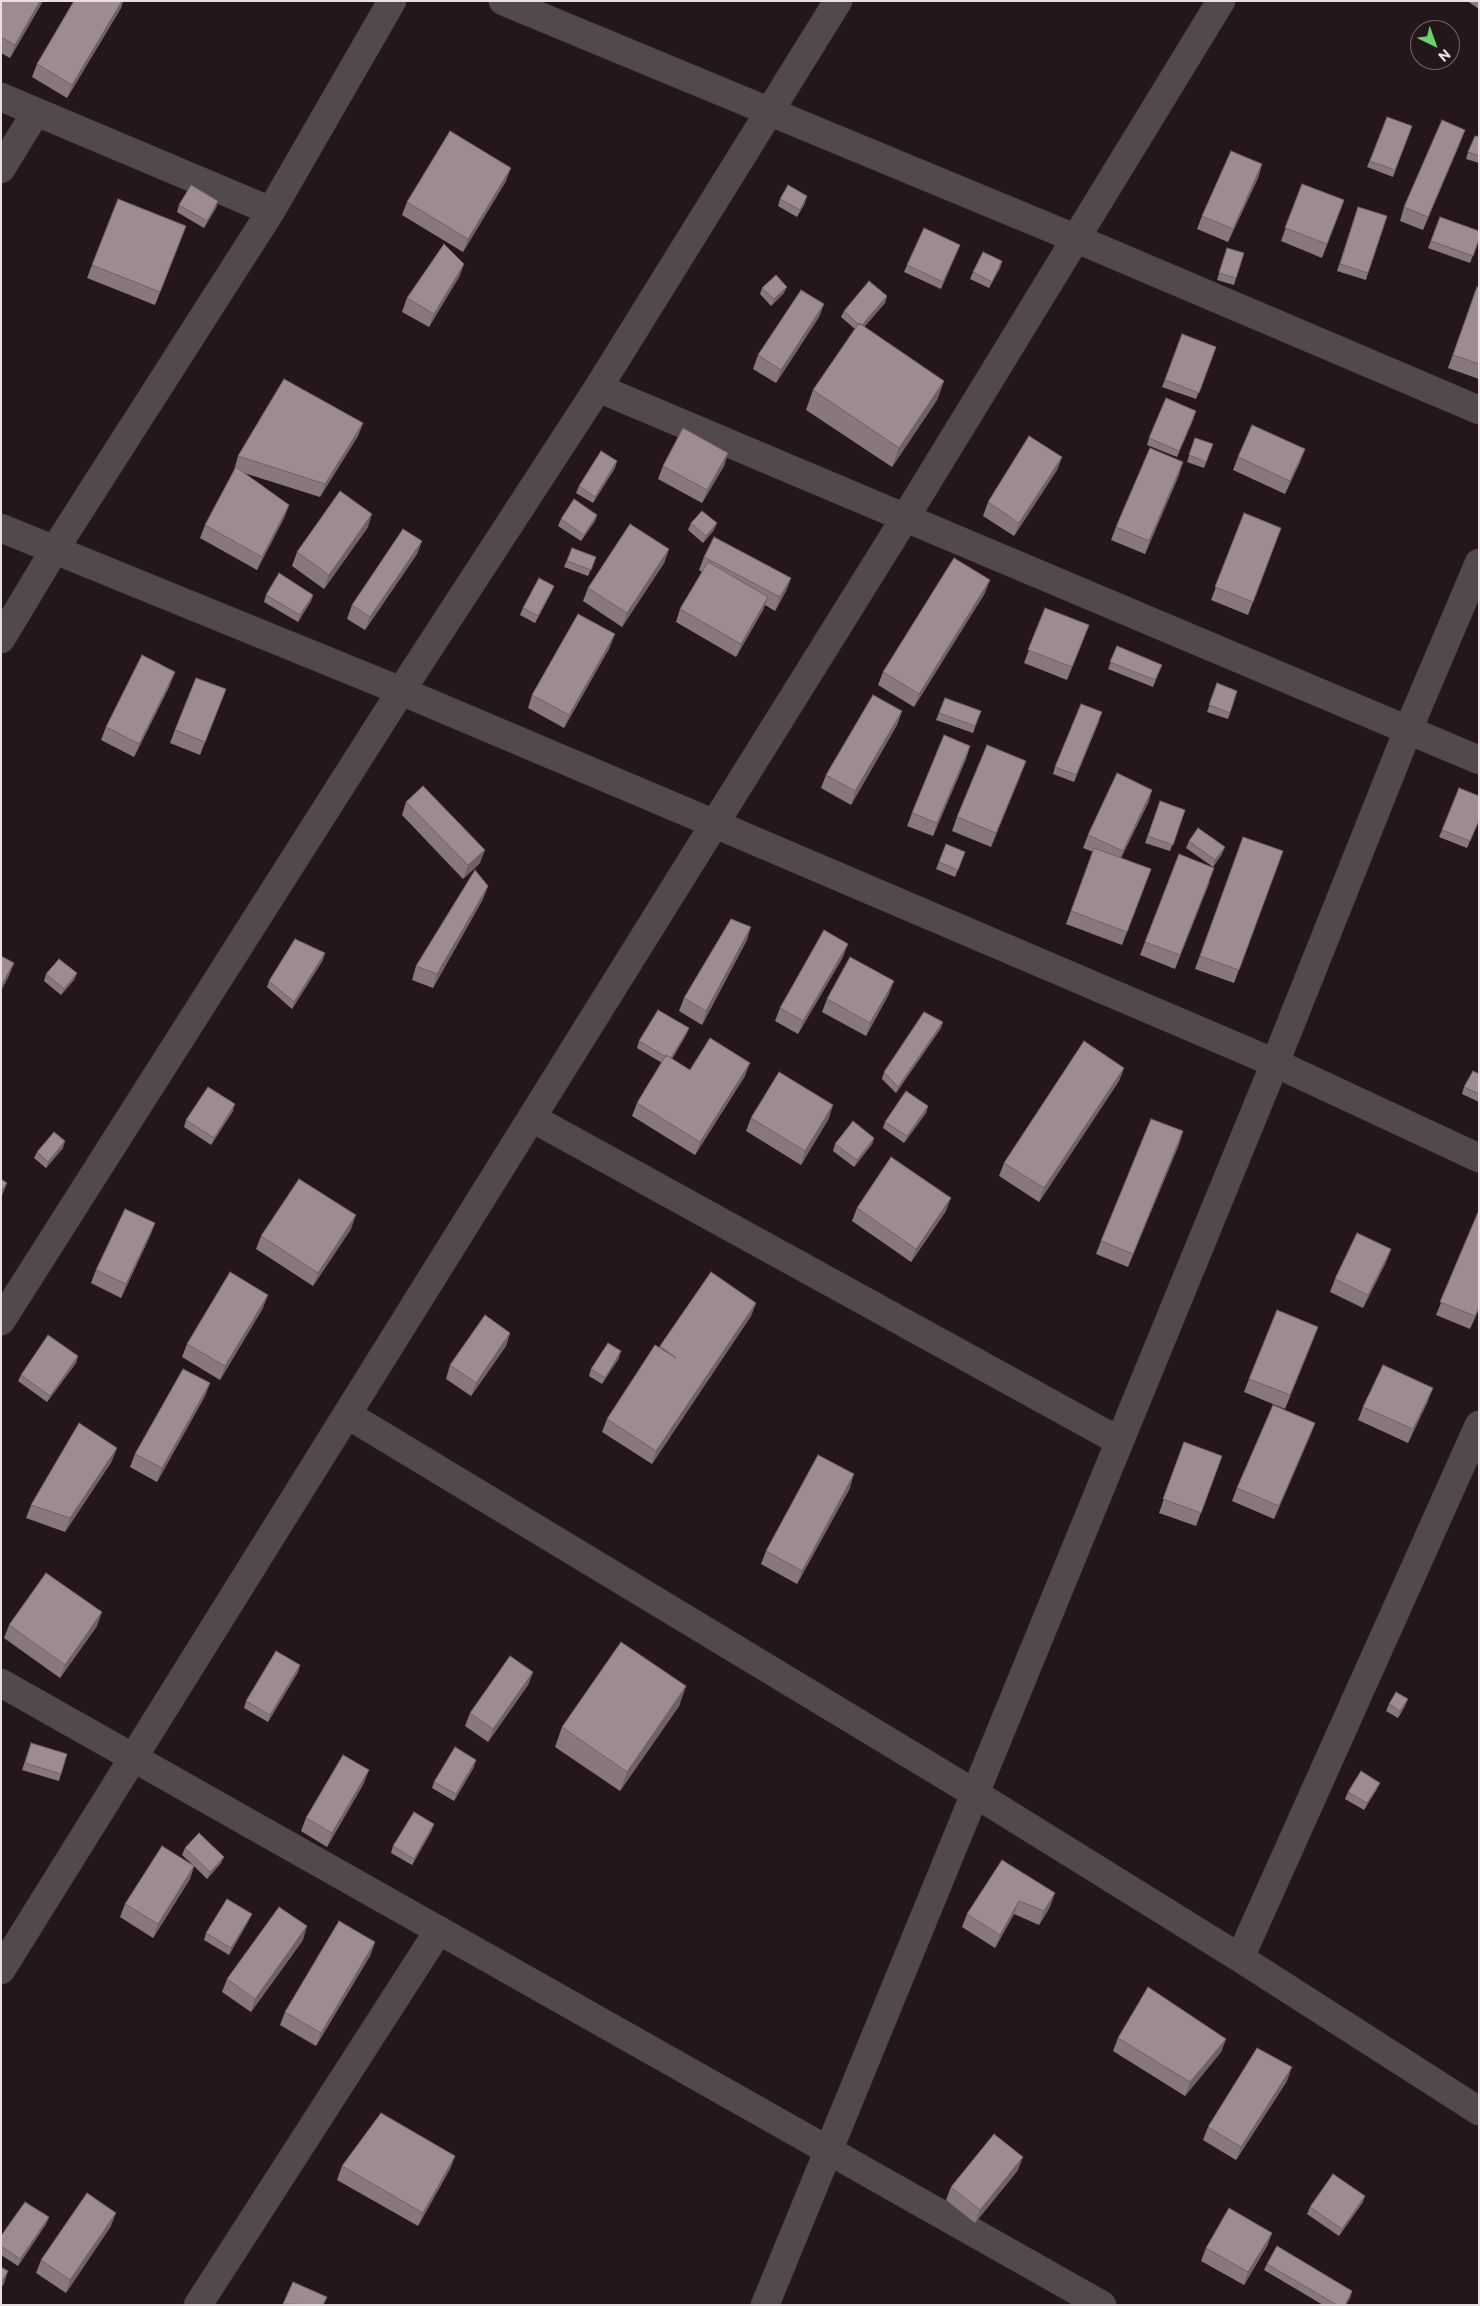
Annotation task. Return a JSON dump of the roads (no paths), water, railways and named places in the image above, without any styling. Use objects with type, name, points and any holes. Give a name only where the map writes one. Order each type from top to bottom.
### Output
[{"type":"street","points":[[1,639],[55,549],[271,211],[392,1]]},
{"type":"street","points":[[503,1],[1077,239],[1479,410]]},
{"type":"street","points":[[1,1321],[401,691],[598,388],[838,1]]},
{"type":"street","points":[[1,1970],[135,1758],[905,518],[1221,1]]},
{"type":"street","points":[[1,97],[271,211]]},
{"type":"street","points":[[1,169],[36,112]]},
{"type":"street","points":[[598,388],[1479,760]]},
{"type":"street","points":[[1,528],[401,691],[715,824],[1275,1063],[1479,1158]]},
{"type":"street","points":[[765,2305],[1275,1063],[1408,730],[1479,563]]},
{"type":"street","points":[[532,1118],[1119,1441]]},
{"type":"street","points":[[348,1415],[974,1793],[1240,1958],[1479,2111]]},
{"type":"street","points":[[1240,1958],[1479,1426]]},
{"type":"street","points":[[1,1683],[1102,2305]]},
{"type":"street","points":[[198,2305],[439,1930]]}]
